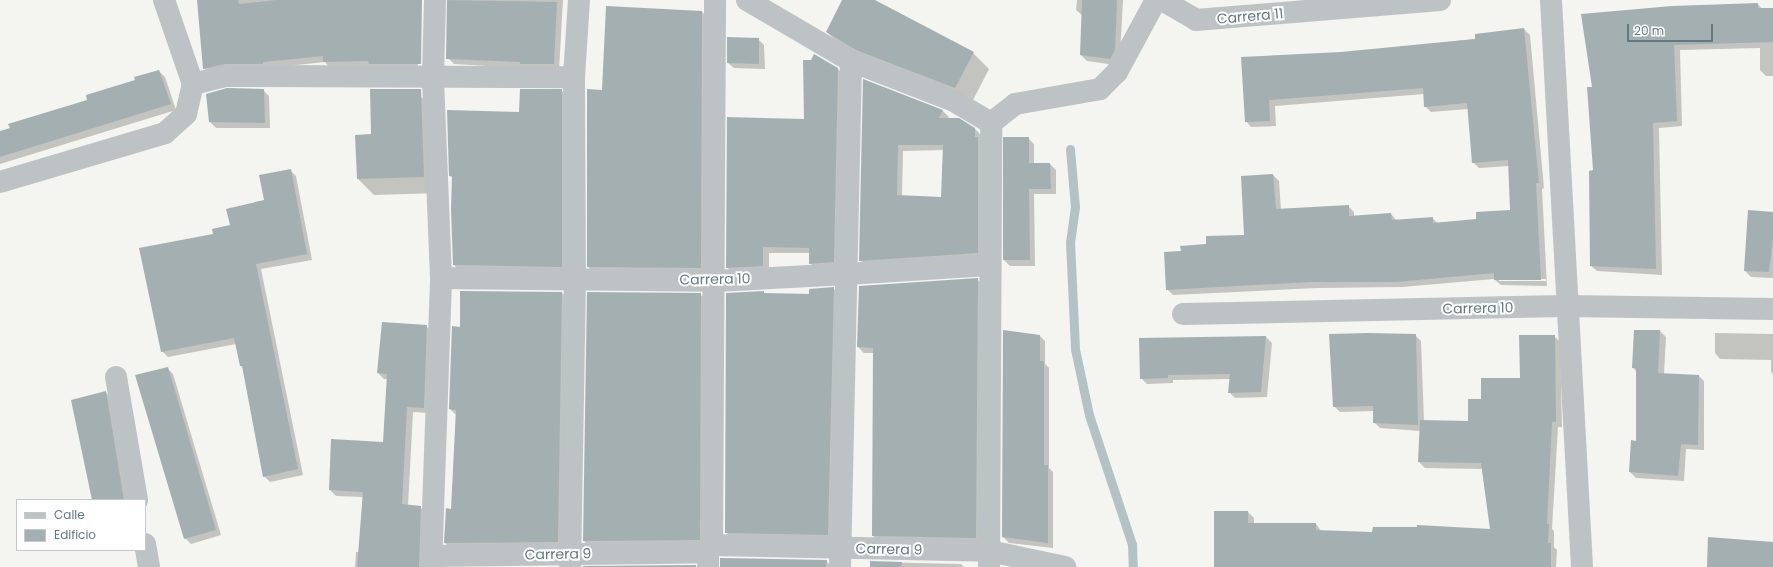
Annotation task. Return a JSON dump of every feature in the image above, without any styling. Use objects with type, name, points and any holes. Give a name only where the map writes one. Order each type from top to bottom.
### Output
[{"type":"street","points":[[0,182],[165,133],[186,114],[193,84],[164,0]]},
{"type":"street","points":[[431,562],[441,278],[433,76],[435,0]]},
{"type":"street","points":[[570,560],[575,279],[574,77],[579,0]]},
{"type":"street","points":[[709,555],[715,281],[715,0]]},
{"type":"street","points":[[747,0],[851,61],[954,101],[991,123]]},
{"type":"street","points":[[991,123],[1015,104],[1100,89],[1117,72],[1156,0]]},
{"type":"street","name":"Carrera 11","points":[[1162,0],[1196,20],[1440,0]]},
{"type":"street","points":[[1551,0],[1582,567]]},
{"type":"street","points":[[840,558],[851,61]]},
{"type":"street","points":[[193,84],[225,76],[574,77]]},
{"type":"street","points":[[989,559],[989,265],[991,123]]},
{"type":"street","name":"Carrera 10","points":[[441,278],[715,281],[989,265]]},
{"type":"street","name":"Carrera 10","points":[[1183,314],[1567,306],[1773,309]]},
{"type":"street","points":[[116,378],[137,499]]},
{"type":"street","points":[[146,550],[149,567]]},
{"type":"street","name":"Carrera 9","points":[[431,562],[570,560],[709,555],[989,559],[1065,567]]},
{"type":"building","points":[[197,0],[238,0],[239,4],[276,0],[422,0],[421,64],[369,64],[368,61],[323,62],[323,56],[263,62],[263,64],[225,64],[203,69]]},
{"type":"building","points":[[447,0],[557,2],[554,64],[520,64],[520,62],[446,59]]},
{"type":"building","points":[[842,0],[875,0],[974,52],[955,88],[856,50],[826,32]]},
{"type":"building","points":[[1082,0],[1117,0],[1115,50],[1110,59],[1080,55]]},
{"type":"building","points":[[1758,3],[1758,8],[1773,8],[1773,42],[1674,45],[1677,121],[1653,123],[1656,269],[1590,266],[1589,171],[1593,170],[1587,87],[1592,87],[1581,14],[1672,6]]},
{"type":"building","points":[[606,6],[702,11],[701,268],[587,267],[587,89],[602,90]]},
{"type":"building","points":[[1524,28],[1539,183],[1536,183],[1541,280],[1494,280],[1494,273],[1396,282],[1310,282],[1166,290],[1164,252],[1181,251],[1180,246],[1206,244],[1206,236],[1244,235],[1241,176],[1273,174],[1276,209],[1349,205],[1349,216],[1391,213],[1392,220],[1433,217],[1433,223],[1476,219],[1476,212],[1510,210],[1508,160],[1472,163],[1467,103],[1424,107],[1423,88],[1269,100],[1270,121],[1245,122],[1241,57],[1341,52],[1475,39],[1475,34]]},
{"type":"building","points":[[727,37],[759,38],[759,64],[727,63]]},
{"type":"building","points":[[814,54],[838,68],[834,262],[809,264],[809,248],[763,247],[763,266],[726,268],[727,117],[804,119],[803,60],[811,60]]},
{"type":"building","points":[[159,70],[171,104],[0,157],[0,131],[10,128],[8,124],[87,100],[86,95],[135,80],[134,77]]},
{"type":"building","points":[[863,79],[943,110],[939,118],[959,118],[975,128],[975,137],[978,137],[978,253],[859,261]],"holes":[[[898,145],[943,145],[941,197],[897,195]]]},
{"type":"building","points":[[227,88],[264,89],[265,123],[209,122],[206,94]]},
{"type":"building","points":[[370,89],[421,89],[424,177],[357,179],[355,135],[371,134]]},
{"type":"building","points":[[520,89],[562,89],[562,267],[453,265],[451,209],[452,176],[449,176],[447,110],[519,112]]},
{"type":"building","points":[[1003,137],[1029,137],[1029,163],[1050,163],[1051,189],[1029,189],[1030,260],[1003,260]]},
{"type":"building","points":[[291,169],[307,254],[256,264],[298,469],[263,477],[242,366],[240,366],[234,338],[161,352],[139,248],[213,234],[212,229],[230,225],[226,209],[264,200],[259,175]]},
{"type":"building","points":[[1748,210],[1773,212],[1773,238],[1769,272],[1744,271]]},
{"type":"building","points":[[978,278],[976,538],[872,536],[873,348],[857,347],[859,286]]},
{"type":"building","points":[[834,287],[828,535],[725,533],[726,293],[764,291],[764,293],[809,294],[809,289]]},
{"type":"building","points":[[460,291],[562,292],[558,542],[444,543],[446,508],[451,509],[456,410],[449,409],[452,326],[460,327]]},
{"type":"building","points":[[587,292],[701,293],[700,540],[583,541]]},
{"type":"building","points":[[382,322],[427,325],[424,408],[407,407],[402,504],[421,506],[419,567],[357,567],[363,492],[329,490],[331,439],[383,442],[387,374],[377,373]]},
{"type":"building","points":[[1003,330],[1040,335],[1040,361],[1044,361],[1044,465],[1048,465],[1048,543],[1002,537]]},
{"type":"building","points":[[1634,330],[1660,330],[1658,373],[1699,375],[1698,445],[1681,444],[1678,476],[1629,472],[1631,440],[1636,441],[1636,368],[1632,368]]},
{"type":"building","points":[[1329,334],[1416,334],[1418,425],[1373,423],[1373,406],[1333,407]]},
{"type":"building","points":[[1519,335],[1555,335],[1556,422],[1552,422],[1547,524],[1549,524],[1548,543],[1551,543],[1551,567],[1214,567],[1214,511],[1248,511],[1248,523],[1316,523],[1316,530],[1372,532],[1373,527],[1417,527],[1417,525],[1490,529],[1481,463],[1418,462],[1420,420],[1468,421],[1468,399],[1481,399],[1481,378],[1520,378]]},
{"type":"building","points":[[1266,336],[1261,392],[1228,393],[1230,374],[1168,375],[1168,378],[1140,379],[1139,338]]},
{"type":"building","points":[[168,367],[216,530],[184,539],[135,375]]},
{"type":"building","points":[[106,391],[124,499],[92,499],[71,400]]},
{"type":"building","points":[[1708,537],[1773,542],[1773,567],[1707,567]]},
{"type":"building","points":[[720,558],[827,560],[826,567],[720,567]]},
{"type":"building","points":[[870,561],[902,562],[901,567],[870,567]]},
{"type":"building","points":[[696,565],[696,567],[583,567],[583,566]]},
{"type":"waterway","points":[[1070,149],[1075,207],[1070,242],[1075,349],[1089,415],[1132,544],[1133,567]]}]
